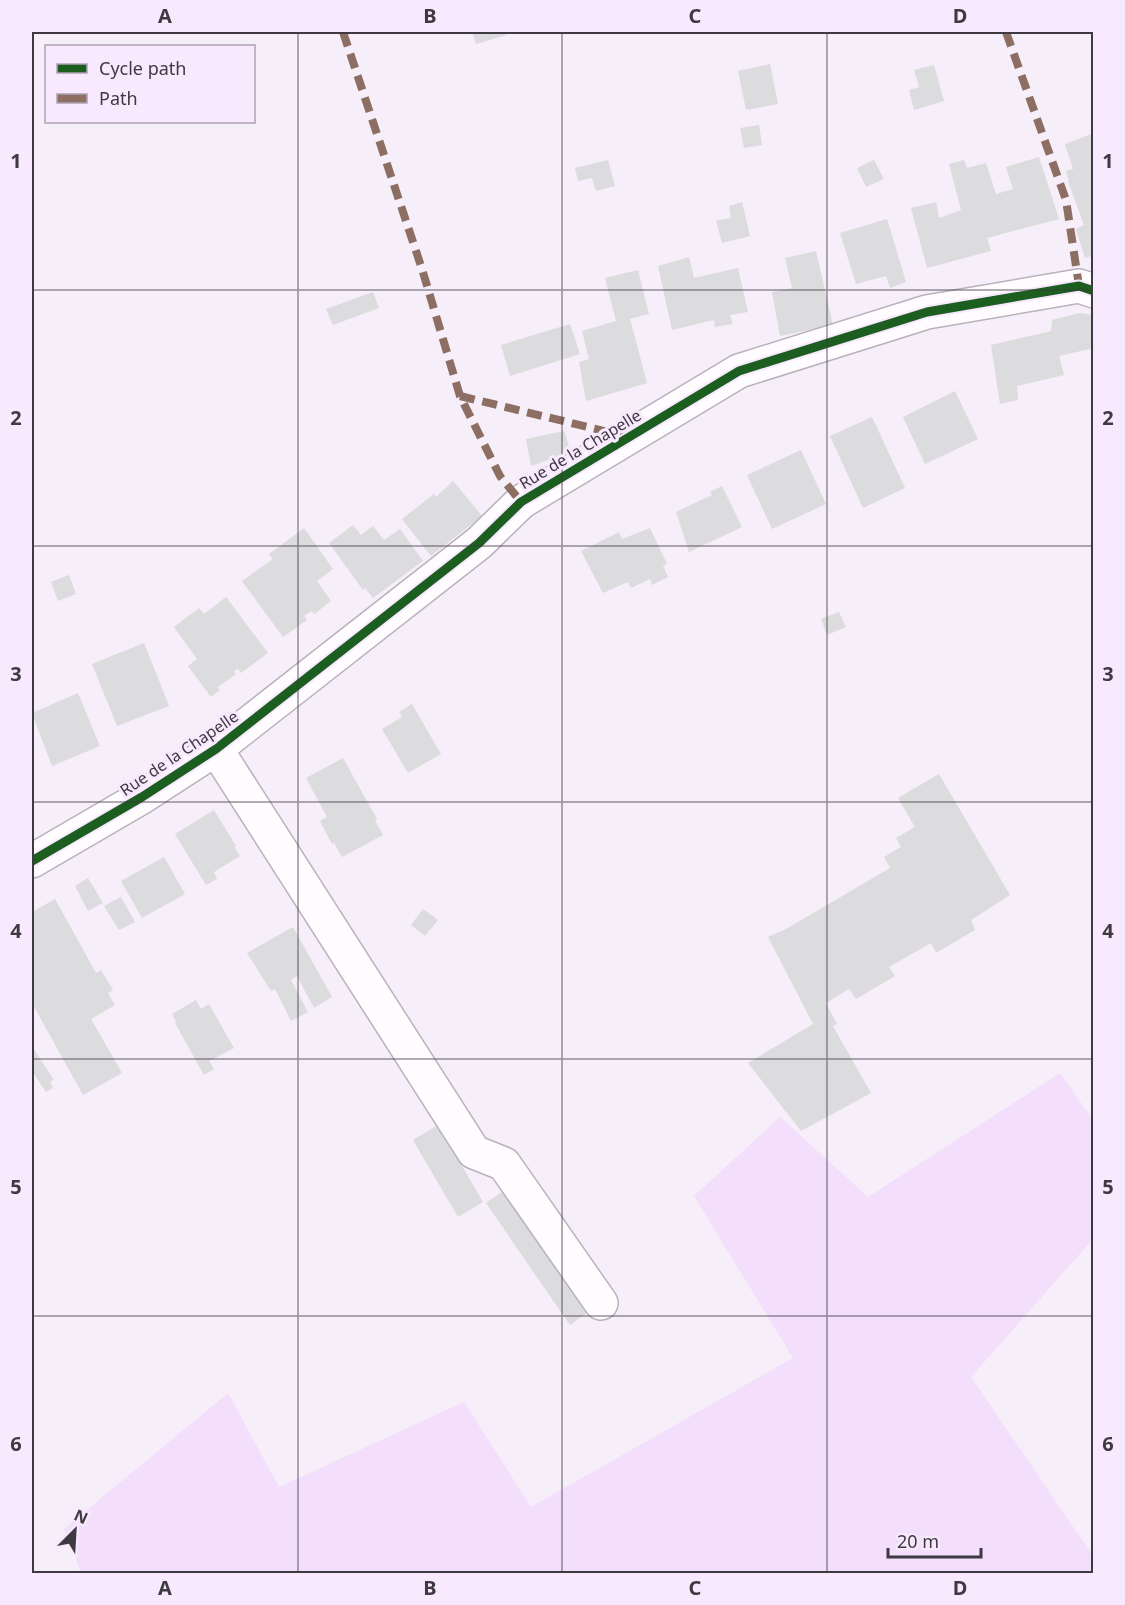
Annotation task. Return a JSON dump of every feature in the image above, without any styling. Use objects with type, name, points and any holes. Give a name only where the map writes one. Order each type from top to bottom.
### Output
[{"type":"street","name":"Rue de la Chapelle","points":[[32,861],[142,797],[216,749],[479,543],[520,502],[739,372],[927,312],[1079,286],[1094,291]]},
{"type":"street","points":[[216,749],[474,1152],[504,1164],[601,1303]]},
{"type":"shaded area","points":[[1060,1073],[1093,1120],[1093,1239],[971,1377],[1093,1556],[1093,1573],[81,1573],[64,1529],[228,1393],[279,1487],[464,1402],[531,1507],[793,1358],[694,1196],[780,1117],[868,1197]]},
{"type":"building","points":[[472,32],[505,32],[506,35],[476,44]]},
{"type":"building","points":[[770,64],[778,104],[746,110],[738,71]]},
{"type":"building","points":[[934,65],[944,101],[914,110],[909,90],[919,87],[914,70]]},
{"type":"building","points":[[759,125],[762,145],[744,148],[740,128]]},
{"type":"building","points":[[1094,133],[1094,255],[1085,258],[1076,229],[1084,225],[1068,181],[1066,171],[1073,169],[1065,144]]},
{"type":"building","points":[[1039,157],[1059,219],[987,238],[991,251],[927,268],[911,208],[936,202],[939,218],[961,210],[949,164],[964,160],[967,168],[986,163],[996,194],[1013,189],[1006,167]]},
{"type":"building","points":[[608,160],[615,186],[596,191],[592,178],[578,181],[575,168]]},
{"type":"building","points":[[874,160],[884,179],[866,187],[857,168]]},
{"type":"building","points":[[742,202],[750,236],[722,243],[716,221],[731,218],[729,206]]},
{"type":"building","points":[[887,219],[906,282],[890,288],[886,276],[856,284],[840,233]]},
{"type":"building","points":[[816,251],[833,325],[780,336],[772,292],[792,288],[785,258]]},
{"type":"building","points":[[689,257],[694,278],[738,268],[748,312],[730,315],[733,324],[715,327],[714,320],[672,330],[658,266]]},
{"type":"building","points":[[638,270],[649,314],[630,319],[647,383],[586,401],[579,362],[589,359],[582,331],[616,321],[605,278]]},
{"type":"building","points":[[373,292],[379,308],[333,325],[326,309]]},
{"type":"building","points":[[1079,313],[1094,315],[1094,348],[1059,356],[1064,375],[1017,386],[1018,400],[1000,404],[991,345],[1051,331],[1052,320]]},
{"type":"building","points":[[570,324],[580,354],[510,376],[501,345]]},
{"type":"building","points":[[955,391],[978,439],[925,464],[903,417]]},
{"type":"building","points":[[872,417],[905,488],[863,508],[830,436]]},
{"type":"building","points":[[564,431],[570,449],[562,452],[562,455],[531,466],[526,439]]},
{"type":"building","points":[[801,450],[826,504],[772,529],[747,475]]},
{"type":"building","points":[[453,481],[482,516],[431,556],[402,519],[434,494],[436,497]]},
{"type":"building","points":[[722,486],[742,527],[689,552],[676,512],[712,495],[710,492]]},
{"type":"building","points":[[353,525],[361,535],[373,526],[384,540],[400,529],[423,561],[373,598],[365,588],[363,590],[329,543]]},
{"type":"building","points":[[304,528],[333,569],[317,581],[331,601],[314,614],[312,611],[304,616],[307,620],[283,637],[242,581],[273,559],[269,554]]},
{"type":"building","points":[[650,528],[667,564],[663,566],[668,577],[652,585],[650,579],[631,588],[628,582],[603,593],[581,551],[619,532],[622,539]]},
{"type":"building","points":[[69,575],[76,594],[58,601],[51,582]]},
{"type":"building","points":[[226,597],[268,653],[241,673],[238,669],[234,671],[236,674],[218,687],[220,690],[211,697],[188,666],[197,659],[174,627],[199,608],[204,614]]},
{"type":"building","points":[[839,612],[846,627],[827,635],[821,619]]},
{"type":"building","points":[[144,643],[169,706],[117,726],[92,664]]},
{"type":"building","points":[[78,693],[100,746],[52,766],[32,713]]},
{"type":"building","points":[[412,704],[441,754],[408,773],[382,729],[402,717],[399,712]]},
{"type":"building","points":[[343,758],[377,819],[375,820],[383,835],[342,857],[320,821],[327,817],[306,778]]},
{"type":"building","points":[[939,774],[1010,895],[971,920],[975,930],[936,953],[931,943],[889,967],[895,976],[856,999],[849,989],[826,1003],[837,1024],[833,1026],[871,1093],[801,1131],[748,1063],[813,1024],[768,937],[786,929],[890,868],[884,857],[901,847],[896,838],[915,827],[898,798]]},
{"type":"building","points":[[214,810],[240,856],[214,872],[217,879],[206,885],[175,834]]},
{"type":"building","points":[[164,857],[185,894],[142,918],[121,881]]},
{"type":"building","points":[[88,878],[103,903],[88,911],[75,886]]},
{"type":"building","points":[[121,897],[135,922],[119,930],[104,906]]},
{"type":"building","points":[[55,899],[96,973],[101,970],[113,990],[108,993],[115,1005],[91,1019],[122,1073],[83,1095],[32,1003],[32,912]]},
{"type":"building","points":[[423,909],[438,920],[425,936],[411,925]]},
{"type":"building","points":[[293,927],[332,997],[314,1008],[297,976],[291,980],[308,1012],[291,1021],[275,989],[271,991],[247,953]]},
{"type":"building","points":[[196,1000],[201,1009],[209,1004],[234,1048],[209,1061],[214,1069],[204,1075],[172,1014]]},
{"type":"building","points":[[33,1048],[54,1080],[50,1082],[53,1088],[46,1092],[32,1071]]},
{"type":"building","points":[[438,1125],[483,1202],[458,1217],[413,1140]]},
{"type":"building","points":[[510,1186],[594,1308],[570,1325],[486,1203]]},
{"type":"marked path","points":[[343,32],[422,269],[460,396],[500,476],[521,502]]},
{"type":"marked path","points":[[1006,32],[1066,200],[1079,286]]},
{"type":"marked path","points":[[460,396],[629,437]]},
{"type":"cycle path","points":[[32,861],[142,797],[216,749],[479,543],[521,502],[739,371],[927,312],[1079,286],[1094,291]]}]
